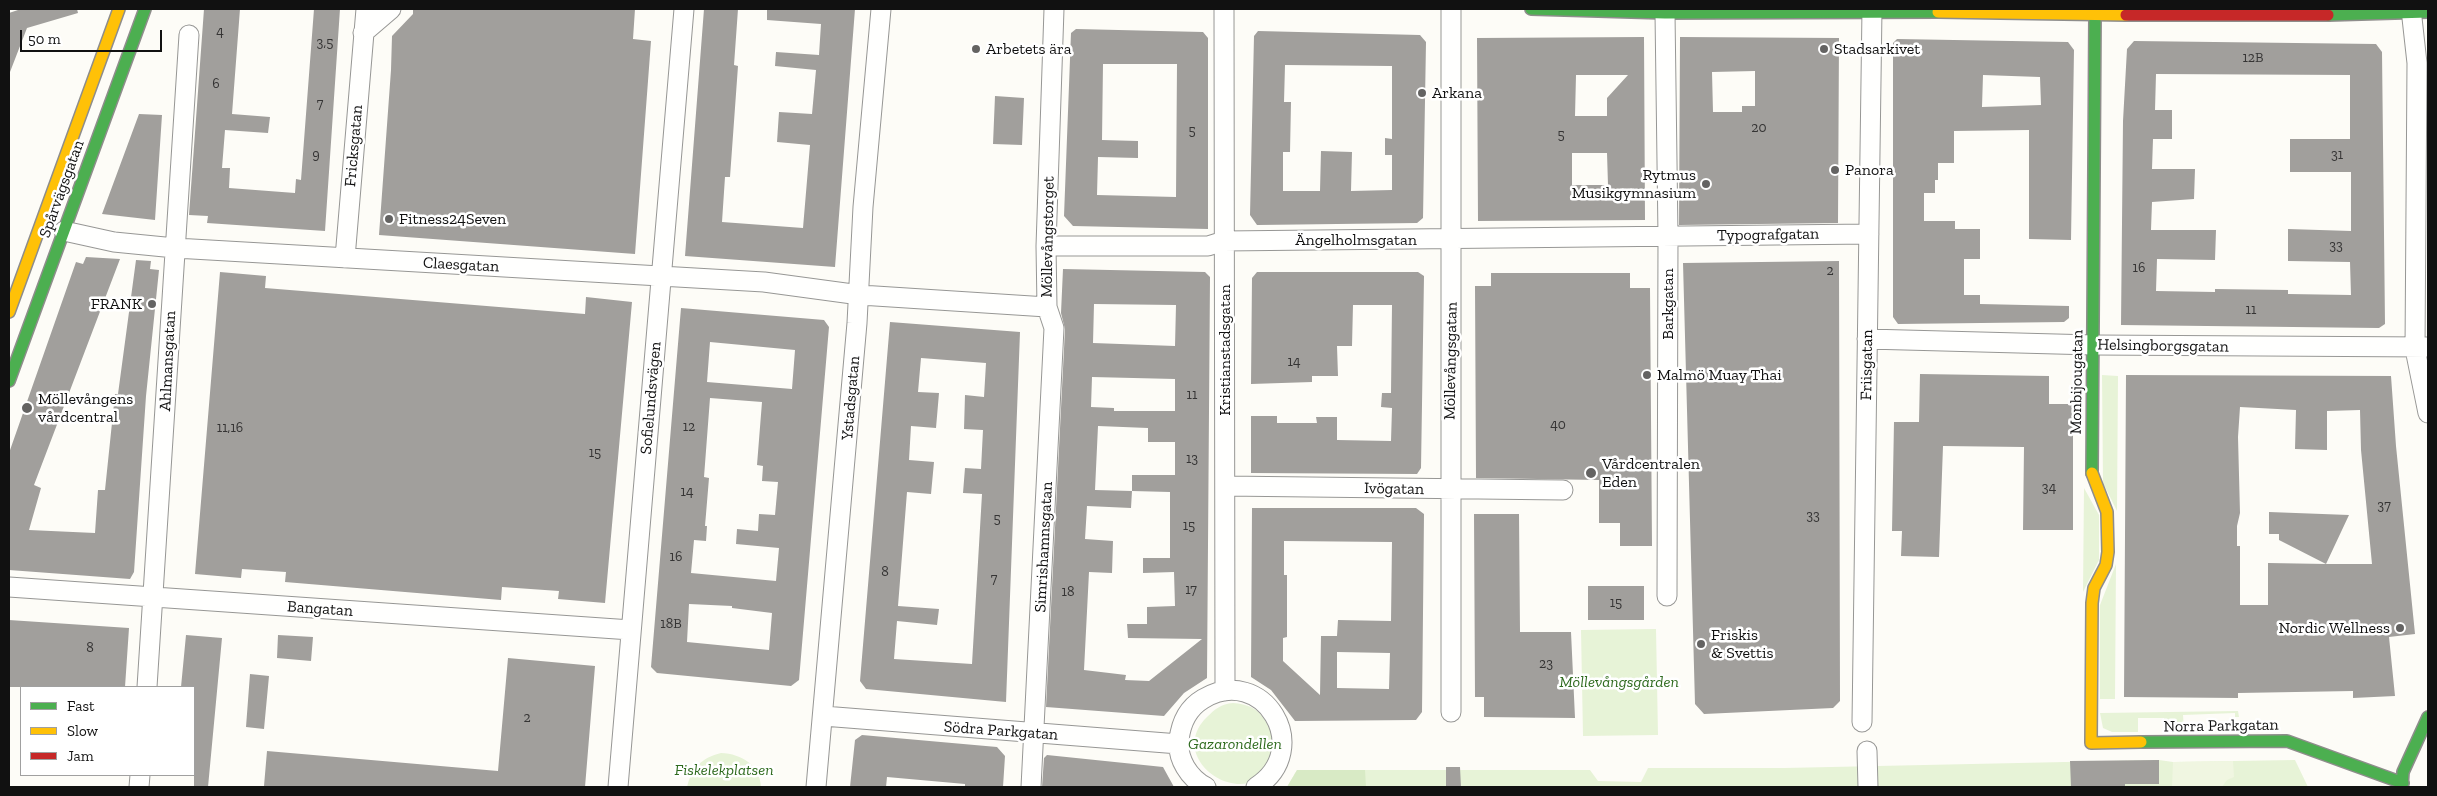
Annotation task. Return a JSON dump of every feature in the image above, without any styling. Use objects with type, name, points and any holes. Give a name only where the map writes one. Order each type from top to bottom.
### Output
[{"type":"street","name":"Spårvägsgatan","points":[[9,312],[119,9]]},
{"type":"street","name":"Spårvägsgatan","points":[[9,381],[146,9]]},
{"type":"street","name":"Fricksgatan","points":[[345,258],[366,9]]},
{"type":"street","points":[[363,33],[391,9]]},
{"type":"street","name":"Sofielundsvägen","points":[[618,787],[684,9]]},
{"type":"street","name":"Ystadsgatan","points":[[816,787],[860,295],[863,207],[881,9]]},
{"type":"street","name":"Möllevångstorget","points":[[860,295],[1047,308],[1046,246],[1054,9]]},
{"type":"street","name":"Kristianstadsgatan","points":[[1224,9],[1224,691]]},
{"type":"street","name":"Möllevångsgatan","points":[[1451,9],[1451,712]]},
{"type":"street","points":[[1531,9],[1665,13],[1872,10],[2096,15],[2309,16],[2417,11],[2421,348],[2428,413]]},
{"type":"street","name":"Friisgatan","points":[[1862,722],[1872,10]]},
{"type":"street","name":"Barkgatan","points":[[1665,13],[1668,236],[1667,596]]},
{"type":"street","name":"Monbijougatan","points":[[2091,743],[2092,603],[2094,588],[2106,565],[2108,552],[2107,512],[2092,476],[2096,15]]},
{"type":"street","name":"Ahlmansgatan","points":[[147,686],[190,35]]},
{"type":"street","name":"Claesgatan","points":[[64,231],[114,242],[175,248],[764,282],[860,295]]},
{"type":"street","name":"Typografgatan","points":[[1668,236],[1869,234]]},
{"type":"street","name":"Ängelholmsgatan","points":[[1046,246],[1208,246],[1224,240],[1668,236]]},
{"type":"street","name":"Simrishamnsgatan","points":[[1031,787],[1054,328],[1047,308]]},
{"type":"street","name":"Helsingborgsgatan","points":[[1867,339],[2094,345],[2421,348]]},
{"type":"street","name":"Ivögatan","points":[[1224,486],[1564,490]]},
{"type":"street","name":"Bangatan","points":[[9,587],[631,630]]},
{"type":"street","points":[[1206,787],[1199,784],[1186,770],[1180,756],[1181,728],[1191,709],[1212,694],[1224,691],[1237,691],[1260,699],[1273,712],[1281,729],[1282,741],[1278,764],[1272,774],[1256,787]]},
{"type":"street","name":"Södra Parkgatan","points":[[823,716],[1179,744]]},
{"type":"street","points":[[2402,785],[2409,757],[2428,717]]},
{"type":"street","name":"Norra Parkgatan","points":[[2091,743],[2287,741],[2402,785]]},
{"type":"street","points":[[1867,751],[1868,787]]},
{"type":"green space","points":[[2102,375],[2118,376],[2117,511],[2103,483]]},
{"type":"green space","points":[[2084,488],[2099,515],[2099,560],[2083,592]]},
{"type":"green space","points":[[2116,564],[2115,699],[2100,699],[2100,605]]},
{"type":"green space","name":"Möllevångsgården","points":[[1656,629],[1658,735],[1583,736],[1581,630]]},
{"type":"green space","name":"Gazarondellen","points":[[1233,703],[1251,707],[1263,717],[1276,748],[1258,778],[1255,781],[1242,784],[1228,782],[1215,777],[1197,757],[1195,744],[1197,730],[1207,717],[1218,707]]},
{"type":"green space","points":[[2238,711],[2239,717],[2235,717],[2235,713],[2183,715],[2184,730],[2164,731],[2164,718],[2138,718],[2138,732],[2112,732],[2103,728],[2100,713]]},
{"type":"green space","name":"Fiskelekplatsen","points":[[721,753],[743,758],[749,762],[760,779],[761,787],[687,787],[692,774],[699,764]]},
{"type":"green space","points":[[2159,760],[2173,762],[2295,760],[2308,787],[1287,787],[1297,770],[1590,770],[1598,781],[1641,782],[1648,768],[1784,768]]},
{"type":"green space","points":[[2233,761],[2234,777],[2227,780],[2222,787],[2172,787],[2173,762]]},
{"type":"green space","points":[[1297,770],[1365,770],[1366,787],[1287,787]]},
{"type":"building","points":[[21,9],[77,9],[78,13],[27,28],[10,72],[9,13]]},
{"type":"building","points":[[204,9],[240,9],[232,114],[270,117],[268,133],[225,130],[222,168],[230,168],[229,188],[295,193],[296,179],[301,180],[314,9],[340,9],[325,231],[207,223],[208,216],[189,215]]},
{"type":"building","points":[[413,9],[635,9],[633,39],[651,41],[635,254],[379,235],[392,36],[413,14]]},
{"type":"building","points":[[704,9],[738,9],[734,65],[738,66],[730,177],[725,177],[722,222],[803,228],[810,145],[777,142],[779,112],[812,114],[816,70],[775,66],[776,52],[819,55],[821,24],[767,20],[767,9],[855,9],[835,267],[685,256]]},
{"type":"building","points":[[1076,29],[1203,32],[1208,38],[1208,229],[1073,226],[1064,216],[1071,33]],"holes":[[[1103,64],[1177,64],[1176,197],[1097,195],[1098,157],[1138,158],[1138,141],[1102,140]]]},
{"type":"building","points":[[1258,31],[1420,35],[1426,42],[1423,218],[1417,223],[1257,225],[1250,215],[1254,36]],"holes":[[[1285,65],[1392,66],[1392,139],[1385,138],[1385,155],[1392,155],[1392,190],[1351,191],[1352,152],[1321,151],[1320,191],[1283,191],[1283,152],[1290,152],[1291,102],[1284,102]]]},
{"type":"building","points":[[1644,37],[1645,220],[1478,221],[1477,38]],"holes":[[[1576,75],[1628,75],[1607,98],[1607,116],[1575,116]],[[1572,153],[1607,153],[1608,185],[1572,185]]]},
{"type":"building","points":[[1680,37],[1839,38],[1838,223],[1679,225]],"holes":[[[1755,71],[1755,106],[1742,106],[1742,112],[1713,112],[1712,72]]]},
{"type":"building","points":[[1897,39],[2068,42],[2074,50],[2071,240],[2029,239],[2029,130],[1954,131],[1954,163],[1938,163],[1938,180],[1935,180],[1935,193],[1924,193],[1924,221],[1955,221],[1955,229],[1980,229],[1980,259],[1964,259],[1964,295],[1980,295],[1980,304],[2069,306],[2069,318],[2064,322],[1898,324],[1893,317],[1893,43]],"holes":[[[1983,75],[2040,77],[2041,105],[1982,107]]]},
{"type":"building","points":[[2134,41],[2376,44],[2382,52],[2385,324],[2379,328],[2121,325],[2123,121],[2127,49]],"holes":[[[2156,74],[2350,75],[2350,139],[2290,139],[2290,172],[2351,172],[2351,231],[2288,229],[2288,261],[2350,262],[2351,295],[2288,294],[2288,290],[2215,289],[2215,292],[2156,291],[2157,259],[2215,260],[2216,230],[2151,230],[2152,202],[2194,199],[2195,169],[2152,169],[2153,139],[2172,139],[2172,110],[2155,110]]]},
{"type":"building","points":[[995,96],[1024,98],[1022,145],[993,144]]},
{"type":"building","points":[[139,114],[162,115],[155,220],[102,214]]},
{"type":"building","points":[[86,257],[120,259],[34,485],[41,488],[29,530],[95,533],[98,490],[105,490],[115,394],[118,394],[136,260],[151,261],[150,269],[159,270],[146,396],[134,572],[130,579],[9,570],[9,453],[76,262],[83,264]]},
{"type":"building","points":[[1839,261],[1840,701],[1833,708],[1704,714],[1695,704],[1683,263]]},
{"type":"building","points":[[1063,269],[1205,272],[1210,277],[1207,678],[1184,693],[1164,716],[1046,707],[1065,329],[1061,313]],"holes":[[[1094,304],[1176,305],[1175,346],[1093,343]],[[1092,377],[1175,379],[1175,411],[1114,411],[1114,408],[1091,407]],[[1098,426],[1148,428],[1148,442],[1175,442],[1175,475],[1132,475],[1132,491],[1095,490]],[[1132,491],[1170,492],[1170,558],[1143,558],[1143,573],[1174,572],[1175,606],[1147,607],[1147,624],[1127,624],[1128,638],[1202,639],[1149,681],[1125,680],[1126,675],[1084,670],[1089,572],[1112,573],[1113,541],[1085,539],[1087,506],[1131,508]]]},
{"type":"building","points":[[220,272],[266,276],[265,288],[585,314],[586,297],[632,302],[605,603],[558,599],[559,591],[502,587],[501,600],[285,582],[286,572],[242,569],[241,578],[195,574]]},
{"type":"building","points":[[1257,272],[1418,272],[1424,276],[1421,468],[1417,474],[1251,473],[1251,416],[1277,416],[1277,423],[1317,423],[1316,417],[1337,417],[1337,440],[1391,441],[1392,408],[1381,407],[1382,393],[1391,393],[1392,305],[1353,305],[1352,346],[1337,346],[1338,376],[1312,376],[1312,382],[1251,384],[1252,278]]},
{"type":"building","points":[[1491,273],[1630,273],[1630,288],[1650,288],[1652,546],[1620,546],[1620,523],[1599,523],[1599,480],[1476,478],[1475,286],[1491,286]]},
{"type":"building","points":[[681,308],[824,320],[829,327],[799,680],[791,686],[657,673],[651,667]],"holes":[[[710,342],[795,350],[792,389],[707,382]],[[710,398],[762,402],[757,465],[763,466],[762,481],[778,482],[775,515],[759,514],[758,531],[737,529],[736,544],[779,548],[776,581],[691,573],[694,540],[706,541],[707,526],[705,526],[709,478],[704,477]],[[689,604],[732,606],[732,608],[772,613],[769,650],[687,642]]]},
{"type":"building","points":[[890,322],[1020,332],[1006,702],[866,689],[860,681]],"holes":[[[921,358],[986,363],[984,397],[965,395],[964,429],[983,430],[981,469],[965,468],[963,493],[982,494],[972,664],[894,659],[897,621],[937,625],[939,609],[898,606],[907,492],[931,494],[934,462],[909,460],[911,426],[936,428],[939,393],[918,392]]]},
{"type":"building","points":[[1920,374],[2049,376],[2049,404],[2073,404],[2073,530],[2023,530],[2024,447],[1943,446],[1939,557],[1901,556],[1902,531],[1892,531],[1894,422],[1919,422]]},
{"type":"building","points":[[2126,375],[2391,376],[2396,446],[2415,634],[2389,637],[2395,696],[2353,698],[2353,691],[2238,693],[2238,698],[2124,697]],"holes":[[[2240,407],[2296,410],[2295,449],[2327,450],[2327,411],[2360,410],[2361,450],[2372,564],[2268,563],[2268,605],[2240,605],[2240,546],[2237,546],[2237,526],[2240,513],[2238,437]]]},
{"type":"building","points":[[1252,508],[1416,508],[1424,514],[1422,712],[1416,720],[1295,721],[1271,690],[1251,677]],"holes":[[[1284,541],[1392,542],[1391,621],[1338,620],[1337,636],[1321,636],[1320,695],[1283,661],[1283,638],[1287,637],[1287,575],[1284,575]],[[1337,652],[1390,653],[1389,689],[1337,688]]]},
{"type":"building","points":[[2269,512],[2349,515],[2326,564],[2279,540],[2279,534],[2269,534]]},
{"type":"building","points":[[1474,514],[1519,514],[1520,632],[1571,632],[1575,718],[1484,717],[1484,697],[1475,697]]},
{"type":"building","points":[[1588,586],[1644,586],[1644,620],[1588,620]]},
{"type":"building","points":[[9,620],[129,628],[125,686],[9,687]]},
{"type":"building","points":[[186,635],[222,638],[208,787],[194,787],[195,686],[181,686]]},
{"type":"building","points":[[278,635],[313,637],[311,661],[277,658]]},
{"type":"building","points":[[508,658],[595,666],[585,787],[264,786],[267,751],[498,771]]},
{"type":"building","points":[[250,674],[269,676],[264,729],[246,727]]},
{"type":"building","points":[[862,735],[997,747],[1005,756],[1003,787],[965,787],[965,784],[887,777],[886,787],[850,787],[855,740]]},
{"type":"building","points":[[1047,755],[1163,767],[1174,787],[1042,787],[1044,758]]},
{"type":"building","points":[[2159,760],[2159,784],[2125,784],[2125,787],[2071,787],[2070,761]]},
{"type":"building","points":[[1446,767],[1460,767],[1461,787],[1446,787]]},
{"type":"traffic: fast","points":[[9,381],[145,9]]},
{"type":"traffic: fast","points":[[1531,9],[1665,13],[1938,12]]},
{"type":"traffic: fast","points":[[2328,15],[2428,12]]},
{"type":"traffic: fast","points":[[2092,473],[2095,15]]},
{"type":"traffic: fast","points":[[2402,787],[2403,772],[2428,717]]},
{"type":"traffic: fast","points":[[2141,742],[2287,741],[2403,783]]},
{"type":"traffic: slow","points":[[9,312],[119,9]]},
{"type":"traffic: slow","points":[[1938,12],[2126,15]]},
{"type":"traffic: slow","points":[[2092,473],[2107,512],[2108,552],[2106,565],[2094,588],[2092,603],[2091,743],[2141,742]]},
{"type":"traffic: jam","points":[[2126,15],[2328,15]]},
{"type":"place","name":"Arbetets ära","points":[[976,49]]},
{"type":"place","name":"Stadsarkivet","points":[[1824,49]]},
{"type":"place","name":"Arkana","points":[[1422,93]]},
{"type":"place","name":"Panora","points":[[1835,170]]},
{"type":"place","name":"Rytmus Musikgymnasium","points":[[1706,184]]},
{"type":"place","name":"Fitness24Seven","points":[[389,219]]},
{"type":"place","name":"FRANK","points":[[152,304]]},
{"type":"place","name":"Malmö Muay Thai","points":[[1647,375]]},
{"type":"place","name":"Möllevångens vårdcentral","points":[[27,408]]},
{"type":"place","name":"Vårdcentralen Eden","points":[[1591,473]]},
{"type":"place","name":"Nordic Wellness","points":[[2400,628]]},
{"type":"place","name":"Friskis & Svettis","points":[[1701,644]]}]
